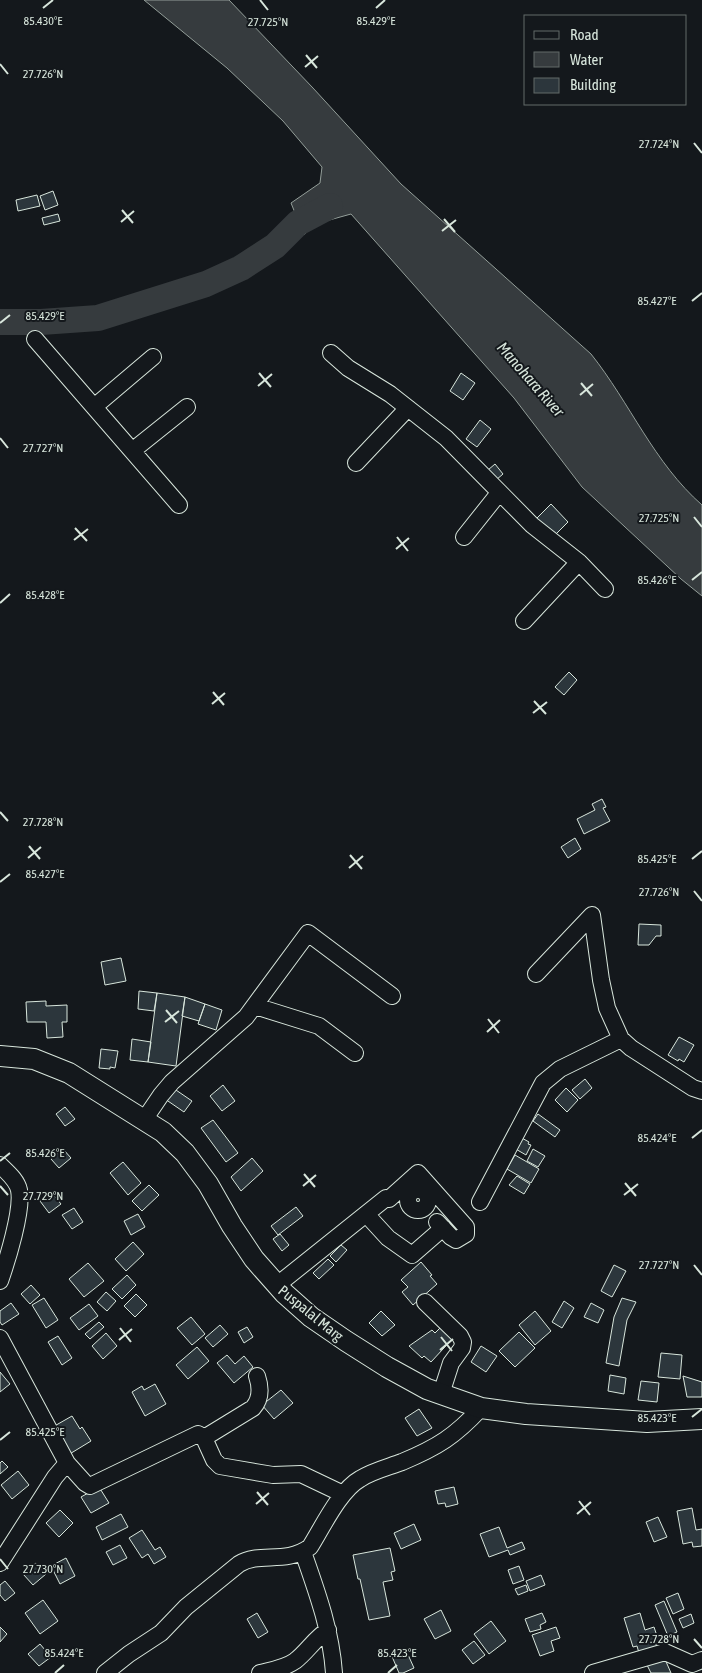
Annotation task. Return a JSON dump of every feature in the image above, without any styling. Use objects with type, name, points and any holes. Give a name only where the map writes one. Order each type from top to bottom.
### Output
[{"type":"main road","name":"Puspalal Marg","points":[[0,1056],[34,1059],[69,1073],[164,1132],[185,1153],[208,1184],[254,1260],[276,1286],[311,1317],[386,1367],[441,1394],[481,1408],[526,1414],[647,1422],[702,1419]]},
{"type":"street","points":[[34,339],[179,505]]},
{"type":"street","points":[[331,353],[348,368],[390,394],[446,438],[532,525],[579,562],[605,589]]},
{"type":"street","points":[[94,407],[153,357]]},
{"type":"street","points":[[132,451],[187,407]]},
{"type":"street","points":[[356,463],[408,408]]},
{"type":"street","points":[[464,538],[499,493]]},
{"type":"street","points":[[524,621],[579,562]]},
{"type":"street","points":[[536,974],[592,915],[607,1008],[621,1039],[631,1048],[694,1088],[702,1091]]},
{"type":"street","points":[[144,1120],[172,1082],[246,1017],[308,933],[392,996]]},
{"type":"street","points":[[255,1006],[319,1026],[355,1053]]},
{"type":"street","points":[[480,1202],[543,1084],[560,1069],[621,1039]]},
{"type":"street","points":[[0,1165],[19,1188],[20,1204],[7,1262],[0,1281]]},
{"type":"street","points":[[276,1286],[386,1198],[389,1200],[418,1173],[466,1228],[466,1234],[456,1240],[440,1225]]},
{"type":"street","points":[[366,1214],[388,1238],[412,1256],[440,1225],[440,1216],[436,1207],[424,1208]]},
{"type":"street","points":[[425,1302],[460,1336],[463,1342],[462,1348],[451,1363],[446,1374],[441,1394]]},
{"type":"street","points":[[0,1338],[67,1463],[90,1486],[198,1434],[204,1438],[214,1460],[220,1466],[273,1475],[285,1473],[301,1474],[343,1494]]},
{"type":"street","points":[[204,1438],[253,1408],[260,1396],[260,1383],[257,1376]]},
{"type":"street","points":[[105,1673],[128,1654],[162,1633],[186,1607],[246,1560],[294,1556],[310,1547],[343,1494],[359,1479],[414,1457],[444,1442],[463,1427],[481,1408]]},
{"type":"street","points":[[0,1562],[55,1477],[67,1463]]},
{"type":"street","points":[[302,1552],[325,1616],[331,1643],[334,1673]]},
{"type":"street","points":[[260,1673],[283,1667],[294,1661],[328,1630]]},
{"type":"street","points":[[593,1673],[665,1652],[692,1664],[702,1660]]},
{"type":"water","name":"Manohara River","points":[[144,0],[229,0],[401,184],[591,354],[656,452],[670,471],[702,505],[702,596],[681,579],[582,487],[514,398],[351,214],[315,224],[304,235],[291,203],[320,183],[322,167],[283,121],[227,68]]},
{"type":"building","points":[[53,191],[58,205],[45,210],[40,196]]},
{"type":"building","points":[[37,195],[40,206],[18,211],[16,200]]},
{"type":"building","points":[[58,214],[60,221],[44,225],[42,218]]},
{"type":"building","points":[[461,373],[475,383],[463,400],[450,391]]},
{"type":"building","points":[[480,420],[491,429],[477,447],[466,439]]},
{"type":"building","points":[[495,464],[503,474],[496,480],[488,470]]},
{"type":"building","points":[[551,504],[568,522],[553,537],[536,519]]},
{"type":"building","points":[[569,672],[577,680],[564,695],[555,687]]},
{"type":"building","points":[[602,799],[606,807],[603,808],[610,821],[584,834],[577,819],[595,810],[592,804]]},
{"type":"building","points":[[575,838],[581,849],[568,858],[561,847]]},
{"type":"building","points":[[639,924],[661,925],[661,936],[656,936],[649,945],[638,945]]},
{"type":"building","points":[[121,958],[126,981],[105,985],[101,962]]},
{"type":"building","points":[[139,991],[157,993],[154,1011],[138,1009]]},
{"type":"building","points":[[157,993],[185,997],[176,1066],[148,1062]]},
{"type":"building","points":[[185,997],[205,1004],[199,1021],[182,1016]]},
{"type":"building","points":[[46,1001],[46,1006],[67,1005],[67,1022],[62,1022],[63,1037],[47,1038],[46,1022],[27,1022],[26,1002]]},
{"type":"building","points":[[205,1004],[222,1010],[216,1030],[198,1024]]},
{"type":"building","points":[[679,1037],[694,1045],[684,1062],[668,1055]]},
{"type":"building","points":[[132,1039],[151,1042],[148,1062],[130,1060]]},
{"type":"building","points":[[101,1049],[118,1051],[115,1068],[99,1068]]},
{"type":"building","points":[[585,1079],[592,1088],[580,1099],[572,1090]]},
{"type":"building","points":[[223,1085],[235,1101],[222,1111],[210,1096]]},
{"type":"building","points":[[173,1088],[192,1101],[184,1112],[165,1099]]},
{"type":"building","points":[[566,1088],[578,1100],[567,1112],[555,1100]]},
{"type":"building","points":[[65,1107],[75,1119],[65,1126],[56,1114]]},
{"type":"building","points":[[538,1114],[560,1130],[555,1137],[533,1121]]},
{"type":"building","points":[[213,1120],[238,1153],[226,1162],[201,1128]]},
{"type":"building","points":[[520,1137],[531,1145],[526,1155],[514,1148]]},
{"type":"building","points":[[63,1149],[71,1158],[59,1168],[51,1159]]},
{"type":"building","points":[[533,1149],[545,1156],[538,1167],[527,1161]]},
{"type":"building","points":[[515,1155],[539,1169],[531,1183],[507,1169]]},
{"type":"building","points":[[252,1158],[263,1171],[241,1191],[231,1177]]},
{"type":"building","points":[[123,1162],[141,1183],[128,1195],[110,1173]]},
{"type":"building","points":[[517,1176],[530,1184],[524,1194],[509,1185]]},
{"type":"building","points":[[149,1185],[159,1195],[142,1211],[132,1201]]},
{"type":"building","points":[[51,1192],[61,1204],[49,1213],[40,1201]]},
{"type":"building","points":[[296,1207],[303,1216],[278,1235],[271,1226]]},
{"type":"building","points":[[74,1208],[83,1222],[72,1229],[62,1215]]},
{"type":"building","points":[[138,1214],[145,1227],[131,1235],[124,1221]]},
{"type":"building","points":[[280,1234],[289,1245],[282,1251],[273,1239]]},
{"type":"building","points":[[133,1242],[144,1254],[126,1271],[115,1259]]},
{"type":"building","points":[[341,1245],[347,1250],[336,1262],[330,1256]]},
{"type":"building","points":[[328,1259],[334,1265],[319,1279],[313,1273]]},
{"type":"building","points":[[421,1262],[437,1284],[413,1305],[402,1292],[408,1287],[401,1280]]},
{"type":"building","points":[[88,1263],[104,1281],[84,1297],[69,1279]]},
{"type":"building","points":[[614,1265],[626,1271],[612,1297],[601,1291]]},
{"type":"building","points":[[127,1275],[136,1285],[122,1299],[112,1289]]},
{"type":"building","points":[[31,1285],[40,1295],[30,1304],[21,1294]]},
{"type":"building","points":[[106,1292],[116,1301],[107,1311],[97,1302]]},
{"type":"building","points":[[136,1294],[147,1305],[135,1317],[124,1306]]},
{"type":"building","points":[[44,1298],[58,1320],[46,1328],[32,1305]]},
{"type":"building","points":[[622,1298],[636,1302],[627,1320],[619,1366],[606,1363],[614,1317]]},
{"type":"building","points":[[564,1301],[574,1308],[562,1328],[552,1322]]},
{"type":"building","points":[[11,1303],[19,1314],[2,1325],[0,1322],[0,1311]]},
{"type":"building","points":[[591,1303],[604,1310],[598,1323],[584,1317]]},
{"type":"building","points":[[89,1304],[98,1316],[79,1330],[70,1318]]},
{"type":"building","points":[[381,1311],[395,1325],[382,1336],[369,1323]]},
{"type":"building","points":[[535,1311],[551,1331],[535,1345],[519,1325]]},
{"type":"building","points":[[191,1317],[205,1334],[192,1345],[177,1328]]},
{"type":"building","points":[[99,1322],[104,1327],[90,1339],[85,1334]]},
{"type":"building","points":[[220,1325],[228,1334],[213,1347],[205,1338]]},
{"type":"building","points":[[443,1325],[455,1336],[431,1362],[424,1356],[422,1358],[409,1346],[432,1330],[435,1333]]},
{"type":"building","points":[[247,1327],[253,1337],[244,1343],[238,1332]]},
{"type":"building","points":[[519,1332],[535,1348],[515,1367],[499,1351]]},
{"type":"building","points":[[106,1333],[117,1346],[103,1359],[92,1346]]},
{"type":"building","points":[[58,1336],[72,1358],[62,1365],[48,1342]]},
{"type":"building","points":[[481,1346],[497,1356],[486,1372],[471,1362]]},
{"type":"building","points":[[197,1347],[209,1361],[188,1379],[176,1365]]},
{"type":"building","points":[[661,1353],[682,1355],[680,1379],[658,1377]]},
{"type":"building","points":[[227,1355],[235,1364],[244,1356],[253,1367],[234,1383],[217,1363]]},
{"type":"building","points":[[0,1372],[10,1384],[0,1392]]},
{"type":"building","points":[[610,1375],[626,1378],[624,1394],[608,1391]]},
{"type":"building","points":[[683,1376],[702,1382],[702,1397],[687,1397]]},
{"type":"building","points":[[641,1381],[659,1383],[657,1402],[638,1400]]},
{"type":"building","points":[[155,1384],[166,1404],[145,1416],[132,1392],[142,1386],[144,1390]]},
{"type":"building","points":[[281,1390],[293,1403],[274,1419],[262,1405]]},
{"type":"building","points":[[419,1409],[432,1428],[417,1436],[405,1418]]},
{"type":"building","points":[[72,1416],[91,1441],[68,1455],[51,1428]]},
{"type":"building","points":[[2,1461],[8,1467],[0,1474],[0,1463]]},
{"type":"building","points":[[18,1471],[29,1485],[12,1499],[1,1485]]},
{"type":"building","points":[[99,1487],[109,1503],[91,1513],[81,1497]]},
{"type":"building","points":[[454,1487],[458,1504],[446,1507],[445,1503],[438,1504],[435,1491]]},
{"type":"building","points":[[692,1508],[696,1530],[702,1529],[702,1546],[693,1547],[692,1542],[683,1544],[677,1511]]},
{"type":"building","points":[[60,1510],[73,1523],[59,1537],[46,1523]]},
{"type":"building","points":[[121,1514],[128,1527],[102,1540],[96,1527]]},
{"type":"building","points":[[658,1517],[667,1537],[654,1542],[646,1522]]},
{"type":"building","points":[[414,1524],[421,1540],[401,1549],[394,1533]]},
{"type":"building","points":[[499,1527],[507,1548],[522,1542],[525,1549],[510,1555],[508,1550],[489,1557],[480,1534]]},
{"type":"building","points":[[142,1530],[155,1550],[160,1547],[166,1557],[154,1564],[148,1554],[142,1558],[129,1538]]},
{"type":"building","points":[[120,1545],[127,1558],[113,1565],[106,1552]]},
{"type":"building","points":[[390,1548],[395,1571],[391,1572],[393,1580],[383,1582],[390,1616],[369,1620],[353,1555]]},
{"type":"building","points":[[66,1558],[75,1576],[60,1584],[51,1566]]},
{"type":"building","points":[[36,1563],[46,1574],[33,1585],[23,1574]]},
{"type":"building","points":[[519,1566],[524,1580],[513,1584],[508,1570]]},
{"type":"building","points":[[541,1575],[545,1585],[530,1591],[526,1581]]},
{"type":"building","points":[[5,1581],[15,1593],[5,1601],[0,1595],[0,1585]]},
{"type":"building","points":[[526,1585],[528,1591],[518,1595],[515,1589]]},
{"type":"building","points":[[678,1593],[684,1609],[673,1614],[666,1598]]},
{"type":"building","points":[[43,1600],[58,1621],[40,1634],[25,1613]]},
{"type":"building","points":[[664,1601],[677,1632],[668,1636],[655,1605]]},
{"type":"building","points":[[441,1610],[451,1631],[435,1639],[424,1619]]},
{"type":"building","points":[[257,1613],[268,1632],[258,1638],[247,1619]]},
{"type":"building","points":[[542,1613],[546,1622],[540,1625],[541,1629],[530,1632],[525,1619]]},
{"type":"building","points":[[640,1613],[645,1630],[654,1627],[660,1640],[655,1641],[657,1648],[639,1653],[637,1646],[633,1647],[624,1618]]},
{"type":"building","points":[[691,1614],[694,1623],[683,1628],[679,1619]]},
{"type":"building","points":[[491,1621],[506,1641],[489,1654],[474,1634]]},
{"type":"building","points":[[0,1627],[7,1634],[0,1642]]},
{"type":"building","points":[[556,1627],[560,1638],[551,1641],[554,1651],[540,1656],[532,1635]]},
{"type":"building","points":[[474,1641],[485,1655],[473,1664],[462,1650]]},
{"type":"building","points":[[40,1644],[51,1657],[39,1666],[28,1654]]},
{"type":"building","points":[[405,1648],[414,1668],[399,1673],[391,1654]]},
{"type":"building","points":[[664,1657],[671,1673],[651,1673],[647,1665]]},
{"type":"waterway","points":[[0,322],[41,322],[98,318],[206,284],[241,268],[275,246],[298,223],[330,206]]}]
